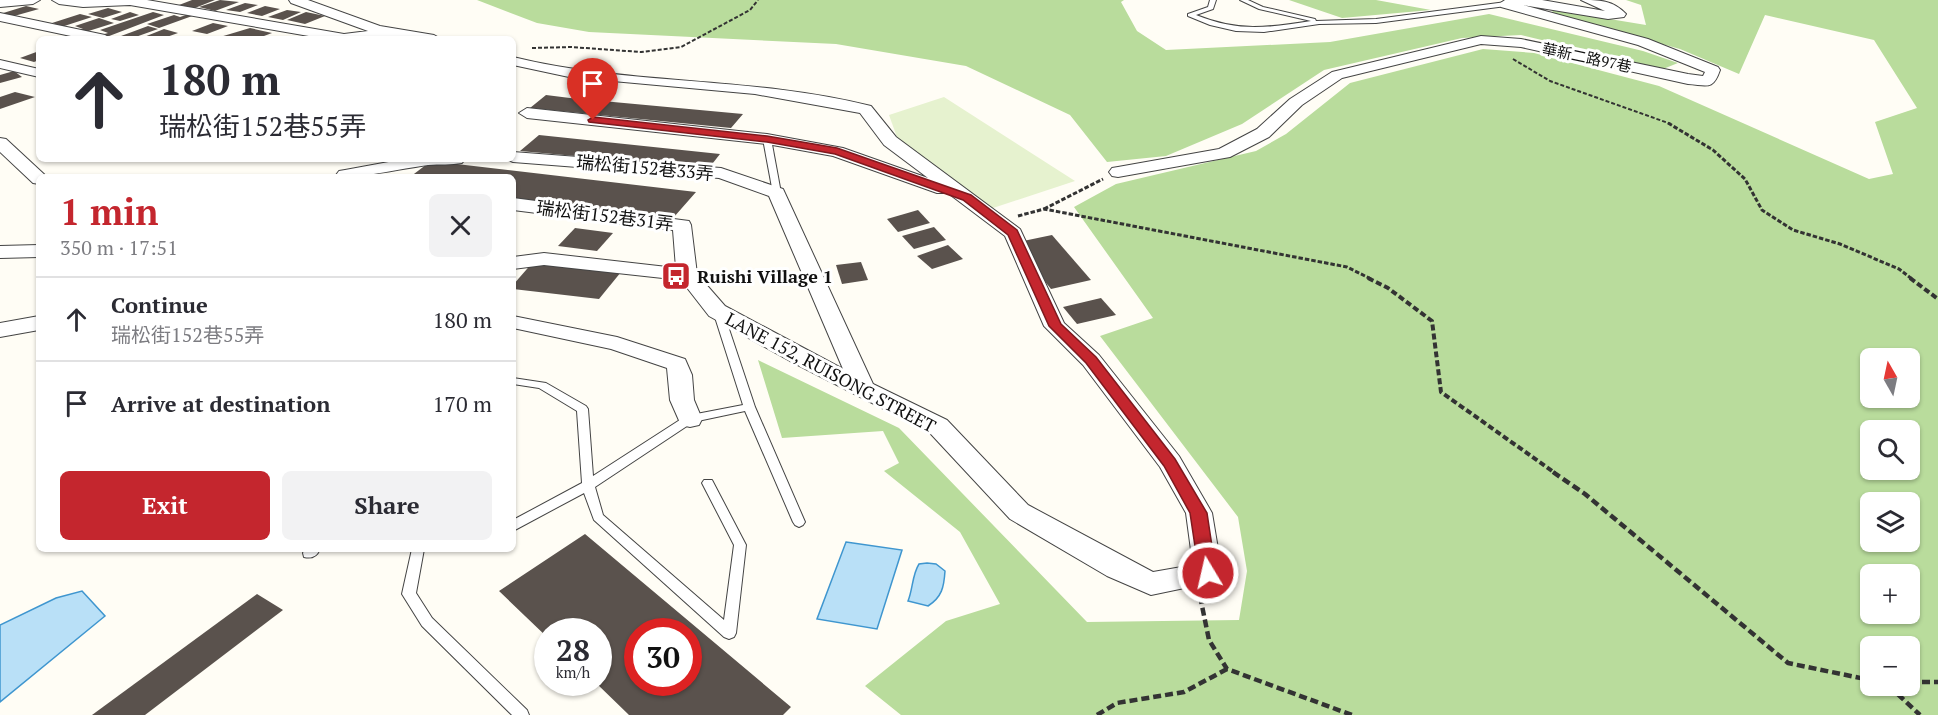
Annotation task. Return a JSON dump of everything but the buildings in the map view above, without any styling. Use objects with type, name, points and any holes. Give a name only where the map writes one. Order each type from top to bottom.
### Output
[{"type":"street","points":[[0,3],[33,0]]},
{"type":"street","points":[[59,0],[65,2],[130,1],[332,36]]},
{"type":"street","points":[[297,0],[377,30],[415,36]]},
{"type":"street","points":[[1506,4],[1519,0],[1608,15],[1619,14],[1606,5],[1588,0]]},
{"type":"street","name":"華新二路97巷","points":[[1118,172],[1224,153],[1263,133],[1296,102],[1338,75],[1481,40],[1521,43],[1688,79],[1709,81],[1713,70],[1643,42],[1506,4]]},
{"type":"street","points":[[0,17],[91,36]]},
{"type":"street","points":[[365,36],[396,33]]},
{"type":"street","points":[[518,55],[537,68],[621,79],[739,88],[865,109],[890,141],[1013,233],[1055,326],[1091,360],[1170,462],[1198,513],[1208,573],[1191,576]]},
{"type":"street","points":[[0,64],[36,72]]},
{"type":"street","points":[[527,113],[767,139],[837,152],[967,198]]},
{"type":"street","points":[[0,143],[36,176]]},
{"type":"street","name":"瑞松街152巷33弄","points":[[516,157],[721,173],[777,193]]},
{"type":"street","points":[[357,174],[419,162]]},
{"type":"street","points":[[777,193],[863,388]]},
{"type":"street","name":"瑞松街152巷31弄","points":[[516,204],[682,225],[687,275]]},
{"type":"street","points":[[0,252],[36,250]]},
{"type":"street","points":[[516,263],[544,259],[687,275]]},
{"type":"street","name":"LANE 152, RUISONG STREET","points":[[687,275],[717,311],[798,356],[938,426],[1019,512],[1117,568],[1151,584],[1191,576]]},
{"type":"street","points":[[516,323],[658,355],[677,364],[681,375],[682,400],[690,419]]},
{"type":"street","points":[[0,330],[36,324]]},
{"type":"lane","points":[[1213,0],[1211,8],[1190,15],[1212,24],[1236,29],[1264,30],[1319,22],[1376,21],[1506,4]]},
{"type":"lane","points":[[1243,0],[1262,8],[1319,22]]},
{"type":"lane","points":[[767,139],[777,193]]},
{"type":"lane","points":[[717,311],[750,407],[799,522]]},
{"type":"lane","points":[[516,381],[542,385],[582,409],[588,485],[598,517],[729,633],[740,545],[708,483]]},
{"type":"lane","points":[[516,524],[588,485],[690,419],[750,407]]},
{"type":"lane","points":[[416,552],[408,594],[428,622],[522,715]]},
{"type":"path","points":[[518,55],[571,47],[641,52],[681,47],[750,10],[758,0]]},
{"type":"path","points":[[1481,40],[1550,81],[1667,122],[1713,150],[1745,179],[1762,210],[1793,230],[1840,244],[1899,269],[1938,299]]},
{"type":"path","points":[[997,221],[1044,209],[1118,172]]},
{"type":"path","points":[[1044,209],[1347,267],[1388,288],[1432,321],[1441,392],[1585,494],[1788,663],[1860,678]]},
{"type":"path","points":[[1191,576],[1201,597],[1209,640],[1227,669],[1352,715]]},
{"type":"path","points":[[1097,715],[1117,704],[1184,692],[1227,669]]},
{"type":"path","points":[[1920,682],[1938,682]]},
{"type":"path","points":[[1900,696],[1920,715]]},
{"type":"green space","points":[[477,0],[1124,0],[1121,2],[1137,31],[1166,50],[1330,42],[1489,14],[1643,51],[1678,63],[1663,69],[1521,35],[1462,38],[1324,70],[1242,124],[1166,156],[1107,162],[1070,115],[966,66],[836,44],[589,32],[537,23]]},
{"type":"green space","points":[[1289,0],[1376,0],[1431,10],[1342,18]]},
{"type":"green space","points":[[1626,0],[1938,0],[1938,715],[901,715],[865,686],[946,621],[1000,604],[960,532],[884,471],[899,463],[883,431],[782,438],[758,360],[899,428],[1087,622],[1239,620],[1247,571],[1238,517],[1100,336],[1153,318],[1074,207],[1116,184],[1256,151],[1286,134],[1350,83],[1483,49],[1534,53],[1659,86],[1869,179],[1893,174],[1875,122],[1917,108],[1874,40],[1765,15],[1739,74],[1680,49],[1550,13],[1555,10],[1646,25],[1641,5]]},
{"type":"green space","points":[[944,97],[1075,181],[993,208],[898,140],[889,115]]},
{"type":"water","points":[[846,542],[902,550],[877,629],[817,619]]},
{"type":"water","points":[[919,564],[936,564],[945,571],[941,591],[928,606],[908,601]]},
{"type":"water","points":[[82,591],[105,616],[0,702],[0,625],[56,598]]},
{"type":"place","name":"Ruishi Village 1","points":[[676,276]]},
{"type":"route","points":[[593,120],[767,139],[837,152],[967,198],[1013,233],[1055,326],[1091,360],[1170,462],[1198,513],[1208,573]]}]
